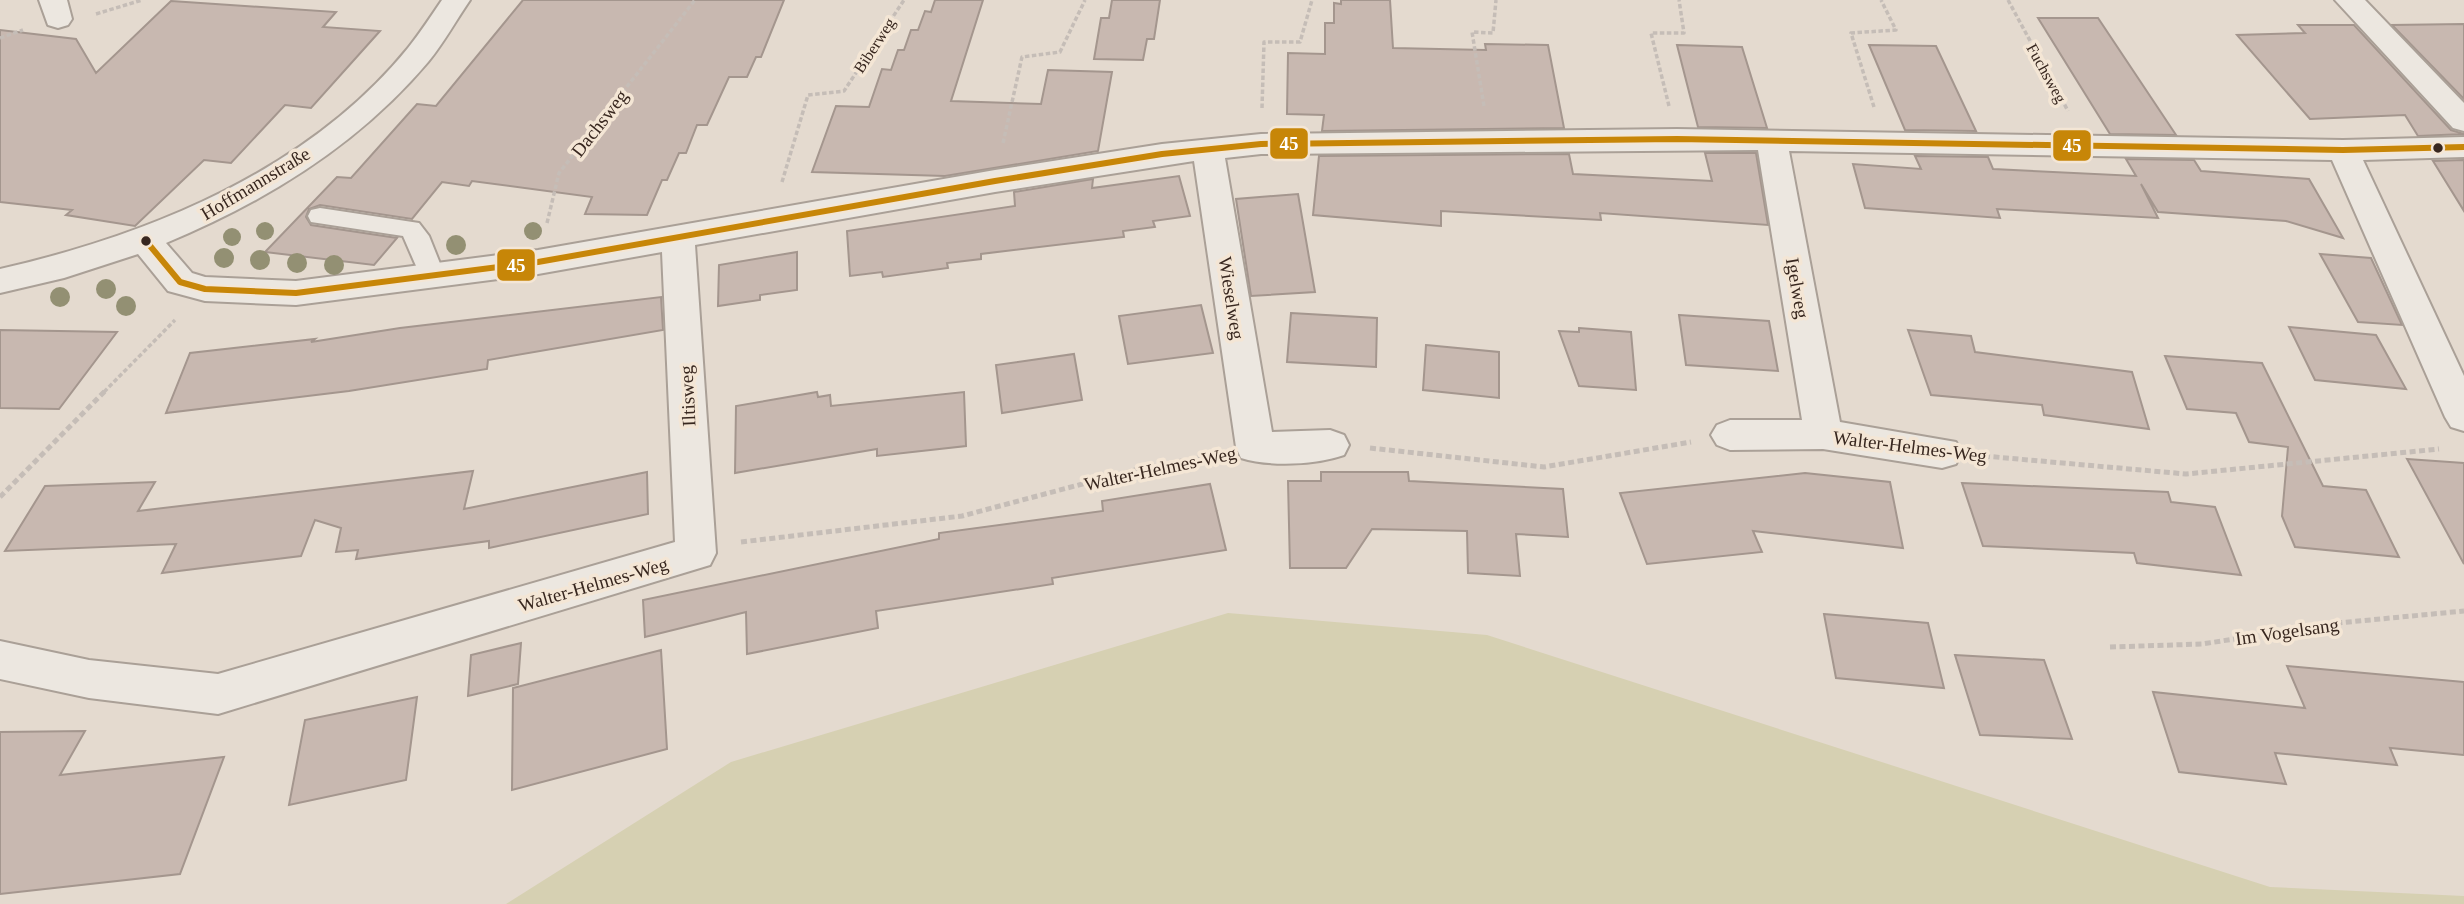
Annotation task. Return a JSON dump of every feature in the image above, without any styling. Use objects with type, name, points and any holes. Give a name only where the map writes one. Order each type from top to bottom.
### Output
[{"type":"street","name":"Hoffmannstraße","points":[[0,281],[88,260],[146,241],[254,188],[344,128],[407,70],[456,0]]},
{"type":"street","points":[[2349,0],[2464,121]]},
{"type":"street","points":[[146,241],[193,286],[296,293],[538,262],[956,188],[1208,148],[1261,144],[1676,139],[2343,150],[2464,147]]},
{"type":"street","name":"Igelweg","points":[[1772,142],[1823,434]]},
{"type":"street","name":"Wieselweg","points":[[1208,148],[1255,447]]},
{"type":"street","points":[[2343,150],[2460,399]]},
{"type":"street","name":"Iltisweg","points":[[678,238],[696,553]]},
{"type":"street","name":"Walter-Helmes-Weg","points":[[1730,435],[1823,434],[1942,453]]},
{"type":"street","name":"Walter-Helmes-Weg","points":[[1255,447],[1344,446]]},
{"type":"street","name":"Walter-Helmes-Weg","points":[[0,660],[34,665],[89,679],[218,694],[696,553]]},
{"type":"lane","points":[[320,216],[410,229],[417,236],[432,276]]},
{"type":"path","points":[[55,10],[84,18],[142,0]]},
{"type":"path","name":"Dachsweg","points":[[538,262],[559,173],[695,0]]},
{"type":"path","name":"Biberweg","points":[[783,179],[808,95],[844,91],[904,0]]},
{"type":"path","points":[[1013,100],[1022,57],[1060,52],[1085,0]]},
{"type":"path","points":[[1262,112],[1264,42],[1300,42],[1312,0]]},
{"type":"path","points":[[1486,113],[1472,32],[1493,33],[1496,0]]},
{"type":"path","points":[[1670,109],[1651,33],[1684,33],[1679,0]]},
{"type":"path","points":[[1874,108],[1850,33],[1896,30],[1881,0]]},
{"type":"path","name":"Fuchsweg","points":[[2008,0],[2087,145]]},
{"type":"path","points":[[0,497],[193,286]]},
{"type":"path","points":[[1344,446],[1544,467],[1730,435]]},
{"type":"path","name":"Walter-Helmes-Weg","points":[[743,542],[962,516],[1135,470],[1255,447]]},
{"type":"path","name":"Walter-Helmes-Weg","points":[[1942,453],[2186,474],[2451,449]]},
{"type":"path","name":"Im Vogelsang","points":[[2110,647],[2202,644],[2338,623],[2464,611]]},
{"type":"shaded area","points":[[1228,613],[1487,635],[2270,887],[2464,896],[2464,904],[506,904],[731,762]]},
{"type":"building","points":[[523,0],[784,0],[761,57],[756,57],[747,77],[729,77],[707,125],[697,125],[686,153],[679,153],[667,180],[662,180],[647,215],[585,214],[592,197],[472,181],[469,186],[442,182],[412,219],[320,205],[309,209],[306,217],[311,225],[397,238],[374,265],[265,252],[337,177],[351,178],[417,104],[436,106]]},
{"type":"building","points":[[935,0],[983,0],[951,101],[1041,104],[1048,70],[1112,72],[1098,151],[945,176],[812,172],[836,106],[869,107],[882,69],[891,70],[898,50],[904,50],[911,30],[918,30],[925,11],[931,12]]},
{"type":"building","points":[[1112,0],[1160,0],[1154,39],[1147,39],[1143,60],[1094,59],[1101,18],[1109,18]]},
{"type":"building","points":[[1341,0],[1390,0],[1393,48],[1486,50],[1485,44],[1548,45],[1564,128],[1322,131],[1324,115],[1287,114],[1288,53],[1325,54],[1325,23],[1334,23],[1334,3],[1341,4]]},
{"type":"building","points":[[171,1],[336,12],[323,27],[380,31],[311,108],[285,105],[231,163],[204,160],[135,226],[66,215],[72,210],[0,202],[0,30],[76,39],[96,73]]},
{"type":"building","points":[[2038,18],[2098,18],[2176,135],[2110,134]]},
{"type":"building","points":[[2464,24],[2464,99],[2392,25]]},
{"type":"building","points":[[2298,25],[2354,25],[2451,130],[2464,134],[2418,136],[2405,115],[2310,119],[2237,35],[2305,33]]},
{"type":"building","points":[[1677,45],[1742,47],[1767,128],[1698,127]]},
{"type":"building","points":[[1869,45],[1936,46],[1976,131],[1905,130]]},
{"type":"building","points":[[1705,153],[1756,153],[1768,225],[1600,213],[1601,220],[1441,211],[1441,226],[1313,215],[1319,156],[1569,154],[1573,174],[1712,181]]},
{"type":"building","points":[[1915,156],[1988,157],[1993,169],[2136,176],[2126,159],[2194,160],[2201,171],[2309,179],[2343,238],[2286,221],[2158,212],[2141,184],[2158,218],[1997,209],[2000,218],[1865,208],[1853,164],[1921,169]]},
{"type":"building","points":[[2464,160],[2464,211],[2433,161]]},
{"type":"building","points":[[1179,176],[1190,216],[1153,221],[1155,227],[1123,231],[1124,237],[981,254],[981,259],[947,263],[948,268],[883,277],[882,272],[850,276],[847,231],[1015,206],[1014,192],[1093,179],[1092,188]]},
{"type":"building","points":[[1298,194],[1315,292],[1251,296],[1236,199]]},
{"type":"building","points":[[797,252],[797,290],[760,295],[760,300],[718,306],[719,265]]},
{"type":"building","points":[[2320,254],[2371,258],[2402,325],[2358,322]]},
{"type":"building","points":[[661,297],[663,330],[488,360],[487,369],[349,391],[166,413],[190,353],[315,339],[311,342],[400,328]]},
{"type":"building","points":[[1201,305],[1213,353],[1128,364],[1119,316]]},
{"type":"building","points":[[1291,313],[1377,318],[1376,367],[1287,362]]},
{"type":"building","points":[[1679,315],[1769,321],[1778,371],[1686,365]]},
{"type":"building","points":[[2289,327],[2376,335],[2406,389],[2315,380]]},
{"type":"building","points":[[1579,328],[1631,332],[1636,390],[1579,386],[1559,331],[1579,332]]},
{"type":"building","points":[[0,330],[117,332],[59,409],[0,408]]},
{"type":"building","points":[[1908,330],[1971,336],[1975,352],[2132,372],[2149,429],[2044,415],[2042,405],[1931,395]]},
{"type":"building","points":[[1426,345],[1499,352],[1499,398],[1423,390]]},
{"type":"building","points":[[1074,354],[1082,400],[1002,413],[996,365]]},
{"type":"building","points":[[2165,356],[2262,363],[2323,486],[2366,490],[2399,557],[2295,547],[2282,516],[2288,447],[2249,442],[2236,413],[2187,409]]},
{"type":"building","points":[[817,392],[818,397],[830,395],[831,406],[964,392],[966,446],[877,456],[877,449],[735,473],[736,406]]},
{"type":"building","points":[[2407,459],[2464,463],[2464,564]]},
{"type":"building","points":[[473,471],[464,509],[647,472],[648,514],[489,548],[489,541],[356,559],[358,550],[336,552],[341,528],[315,520],[301,556],[162,573],[176,544],[5,551],[45,486],[155,482],[138,511]]},
{"type":"building","points":[[1321,472],[1408,472],[1409,481],[1563,489],[1568,537],[1516,534],[1520,576],[1468,573],[1467,531],[1372,529],[1346,568],[1290,568],[1288,481],[1321,481]]},
{"type":"building","points":[[1805,473],[1890,482],[1903,548],[1753,531],[1762,552],[1647,564],[1620,493]]},
{"type":"building","points":[[1962,483],[2168,492],[2171,502],[2215,507],[2241,575],[2137,563],[2134,553],[1983,546]]},
{"type":"building","points":[[1210,484],[1226,550],[1052,578],[1053,584],[876,611],[878,628],[747,654],[746,612],[645,637],[643,600],[939,539],[939,533],[1103,511],[1102,501]]},
{"type":"building","points":[[1824,614],[1928,623],[1944,688],[1836,678]]},
{"type":"building","points":[[521,643],[518,684],[468,696],[471,655]]},
{"type":"building","points":[[661,650],[667,749],[512,790],[513,688]]},
{"type":"building","points":[[1955,655],[2044,660],[2072,739],[1980,735]]},
{"type":"building","points":[[2287,666],[2464,682],[2464,755],[2390,748],[2397,765],[2275,753],[2286,784],[2179,772],[2153,692],[2305,708]]},
{"type":"building","points":[[417,697],[406,780],[289,805],[305,720]]},
{"type":"building","points":[[85,731],[60,775],[224,757],[180,874],[0,894],[0,732]]},
{"type":"transit line","name":"45","points":[[146,241],[180,282],[205,289],[296,293],[538,262],[995,181],[1162,154],[1261,144],[1677,139],[2343,150],[2464,147]]}]
